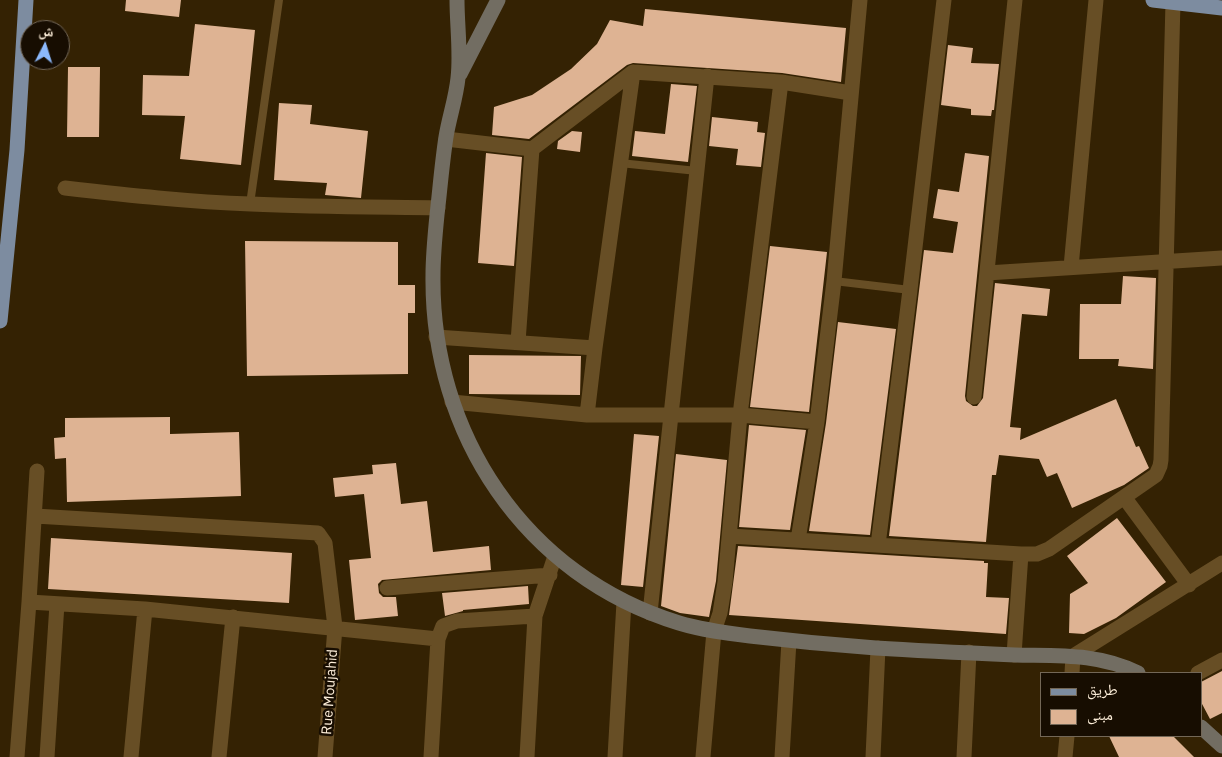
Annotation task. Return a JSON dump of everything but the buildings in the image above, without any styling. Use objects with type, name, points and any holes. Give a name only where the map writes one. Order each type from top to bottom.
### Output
[{"type":"main road","points":[[0,321],[17,150],[26,0]]},
{"type":"main road","points":[[1153,0],[1222,8]]},
{"type":"street","points":[[457,0],[458,78],[446,140],[432,272],[436,337],[452,402],[462,427],[486,474],[518,518],[556,556],[588,581],[624,602],[682,624],[714,631],[789,641],[878,648],[1073,656],[1105,660],[1136,672]]},
{"type":"street","points":[[458,78],[498,0]]},
{"type":"street","points":[[798,540],[817,422],[834,281],[860,0]]},
{"type":"street","points":[[878,545],[944,0]]},
{"type":"street","points":[[974,397],[1015,0]]},
{"type":"street","points":[[1071,268],[1096,0]]},
{"type":"street","points":[[730,536],[1037,554],[1049,549],[1156,476],[1160,466],[1173,2]]},
{"type":"street","points":[[446,140],[532,149],[633,72],[781,82],[851,93]]},
{"type":"street","points":[[587,415],[633,72]]},
{"type":"street","points":[[650,613],[707,76]]},
{"type":"street","points":[[703,757],[714,631],[720,613],[730,536],[740,415],[781,82]]},
{"type":"street","points":[[518,342],[532,149]]},
{"type":"street","points":[[65,188],[157,198],[250,204],[438,208]]},
{"type":"street","points":[[987,273],[1222,258]]},
{"type":"street","points":[[436,337],[595,348]]},
{"type":"street","points":[[452,402],[587,415],[740,415],[817,422]]},
{"type":"street","points":[[18,757],[37,472]]},
{"type":"street","points":[[1124,497],[1189,585]]},
{"type":"street","name":"Rue Moujahid","points":[[34,516],[318,533],[325,543],[334,627],[325,757]]},
{"type":"street","points":[[1014,655],[1021,554]]},
{"type":"street","points":[[527,757],[535,616],[556,556]]},
{"type":"street","points":[[1073,656],[1222,563]]},
{"type":"street","points":[[387,588],[550,575]]},
{"type":"street","points":[[29,602],[145,609],[438,638]]},
{"type":"street","points":[[615,757],[624,602]]},
{"type":"street","points":[[47,757],[57,604]]},
{"type":"street","points":[[131,757],[145,609]]},
{"type":"street","points":[[431,757],[438,638],[443,626],[449,622],[535,616]]},
{"type":"street","points":[[219,757],[233,618]]},
{"type":"street","points":[[782,757],[789,641]]},
{"type":"street","points":[[873,757],[878,648]]},
{"type":"street","points":[[964,757],[969,652]]},
{"type":"street","points":[[1072,672],[1073,656]]},
{"type":"street","points":[[1200,672],[1222,660]]},
{"type":"street","points":[[1202,728],[1222,746]]},
{"type":"street","points":[[1065,757],[1067,737]]},
{"type":"lane","points":[[250,204],[279,0]]},
{"type":"lane","points":[[620,163],[697,171]]},
{"type":"lane","points":[[834,281],[910,290]]}]
